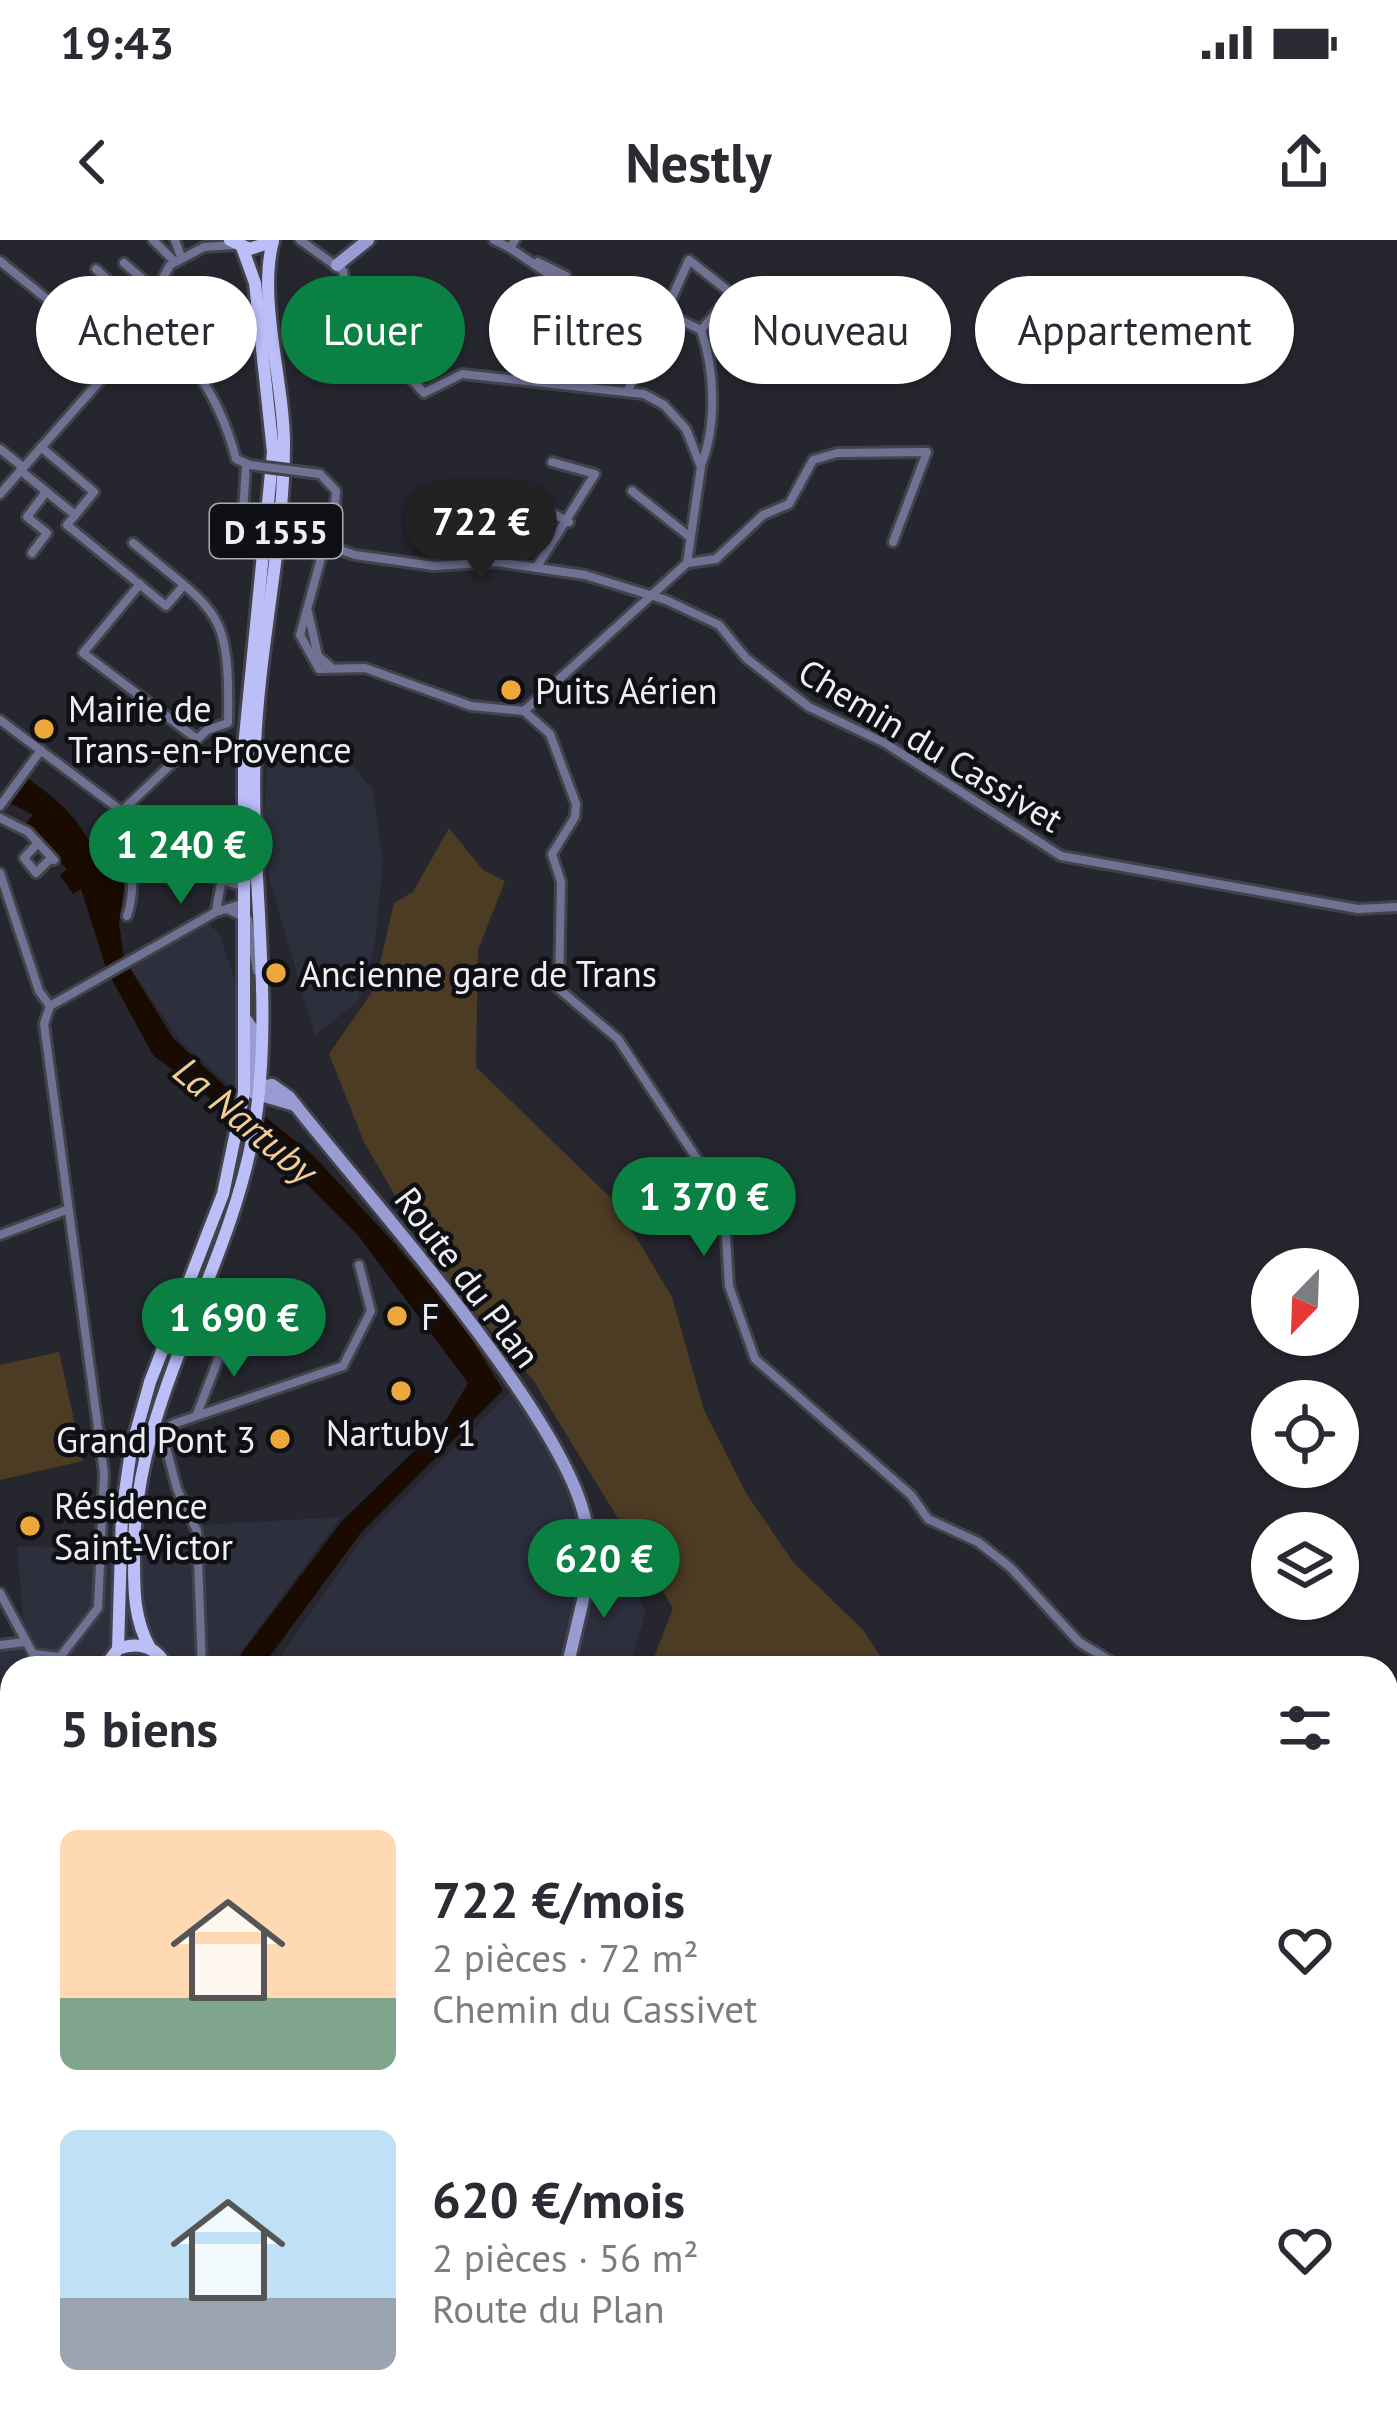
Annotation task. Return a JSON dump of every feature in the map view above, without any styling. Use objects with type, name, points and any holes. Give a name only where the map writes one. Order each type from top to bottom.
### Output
[{"type":"main road","points":[[236,244],[274,241]]},
{"type":"main road","name":"D 1555","points":[[118,1649],[122,1513],[131,1450],[150,1382],[223,1194],[252,1091],[259,978],[257,711],[284,454],[268,282],[274,241]]},
{"type":"main road","name":"D 1555","points":[[150,1648],[135,1607],[134,1584],[135,1515],[144,1453],[166,1377],[236,1198],[256,1110],[238,910],[248,691],[273,452],[255,283],[236,244]]},
{"type":"main road","points":[[113,1656],[118,1649],[150,1648],[159,1656]]},
{"type":"street","points":[[153,240],[178,259]]},
{"type":"street","points":[[175,240],[178,259]]},
{"type":"street","points":[[301,240],[338,265],[351,313],[424,393],[462,374],[628,390],[664,405],[677,418],[701,467]]},
{"type":"street","points":[[338,265],[368,240]]},
{"type":"street","points":[[494,240],[512,244],[566,276]]},
{"type":"street","points":[[165,276],[178,259],[207,244],[236,244]]},
{"type":"street","points":[[512,244],[553,276]]},
{"type":"street","points":[[682,276],[689,260],[732,293],[700,330]]},
{"type":"street","points":[[0,261],[36,290]]},
{"type":"street","points":[[124,263],[139,276]]},
{"type":"street","points":[[96,269],[103,276]]},
{"type":"street","points":[[685,322],[700,330]]},
{"type":"street","points":[[687,563],[710,416],[710,375],[700,330]]},
{"type":"street","points":[[0,494],[97,384]]},
{"type":"street","points":[[208,384],[221,407],[236,459],[248,465],[320,474],[336,491],[326,545],[306,600],[318,656],[333,668],[365,668],[471,706],[524,711],[550,734],[576,804],[575,817],[552,854],[561,882],[560,989],[618,1039],[699,1162],[724,1221],[729,1286],[755,1359],[911,1495],[928,1519],[978,1542],[1011,1568],[1078,1642],[1102,1656]]},
{"type":"street","points":[[628,390],[631,384]]},
{"type":"street","points":[[41,447],[94,492],[67,525],[166,606],[184,585]]},
{"type":"street","points":[[0,449],[75,515]]},
{"type":"street","points":[[524,711],[648,593],[687,563],[716,559],[764,515],[789,504],[813,460],[837,453],[927,452],[893,542]]},
{"type":"street","points":[[536,568],[595,474],[552,463]]},
{"type":"street","points":[[243,513],[248,465]]},
{"type":"street","points":[[632,491],[691,538]]},
{"type":"street","points":[[32,553],[47,533],[27,517],[46,492]]},
{"type":"street","points":[[513,493],[569,522]]},
{"type":"street","points":[[123,810],[207,730],[228,723],[230,648],[215,613],[134,543]]},
{"type":"street","name":"Chemin du Cassivet","points":[[326,545],[355,555],[434,566],[497,562],[648,593],[718,625],[746,658],[809,707],[885,743],[1060,856],[1358,909],[1397,907]]},
{"type":"street","points":[[140,584],[83,653],[197,739]]},
{"type":"street","points":[[0,720],[221,883],[242,886],[256,877]]},
{"type":"street","points":[[2,804],[40,750]]},
{"type":"street","points":[[0,818],[38,843],[53,859],[36,873],[24,858],[38,843]]},
{"type":"street","points":[[127,916],[134,898],[129,865],[134,819]]},
{"type":"street","points":[[0,873],[39,991],[50,1006]]},
{"type":"street","points":[[216,912],[221,883]]},
{"type":"street","points":[[60,1656],[98,1608],[104,1473],[44,1024],[50,1006],[216,912],[238,910],[249,923],[259,978]]},
{"type":"street","name":"Route du Plan","points":[[252,1091],[296,1106],[460,1309],[554,1451],[576,1496],[587,1567],[569,1656]]},
{"type":"street","points":[[0,1235],[66,1210]]},
{"type":"street","points":[[202,1656],[197,1531],[161,1445],[163,1432],[173,1424],[343,1366],[371,1311],[359,1265]]},
{"type":"street","points":[[197,1416],[230,1329]]},
{"type":"street","points":[[0,1593],[33,1654],[50,1656]]},
{"type":"street","points":[[0,1645],[25,1642]]},
{"type":"shaded area","points":[[336,749],[372,788],[383,860],[375,945],[358,1001],[315,1036],[261,851],[268,757]]},
{"type":"shaded area","points":[[26,777],[65,809],[101,859],[125,879],[119,923],[124,958],[106,968],[81,889],[73,894],[60,875],[67,869],[25,824],[33,815],[8,802]]},
{"type":"shaded area","points":[[449,828],[483,870],[505,881],[478,950],[476,1067],[615,1202],[672,1297],[704,1410],[746,1493],[793,1562],[864,1631],[880,1656],[655,1656],[673,1608],[533,1380],[437,1268],[364,1142],[329,1054],[374,989],[394,903],[413,892]]},
{"type":"shaded area","points":[[209,924],[219,934],[239,992],[237,1092],[180,1041],[129,966]]},
{"type":"shaded area","points":[[129,967],[173,1038],[237,1097],[234,1117],[153,1055],[111,978]]},
{"type":"shaded area","points":[[264,1116],[313,1155],[461,1322],[503,1390],[360,1534],[270,1656],[240,1656],[342,1521],[447,1419],[468,1383],[357,1234],[261,1139]]},
{"type":"shaded area","points":[[59,1352],[83,1461],[0,1480],[0,1365]]},
{"type":"shaded area","points":[[511,1392],[583,1498],[646,1611],[633,1656],[281,1656],[359,1543]]},
{"type":"shaded area","points":[[341,1517],[238,1656],[0,1656],[0,1643],[25,1638],[17,1547],[178,1548],[201,1525]]},
{"type":"place","name":"Puits Aérien","points":[[511,690]]},
{"type":"place","name":"Mairie de Trans-en-Provence","points":[[44,729]]},
{"type":"place","name":"Ancienne gare de Trans","points":[[276,973]]},
{"type":"place","name":"F","points":[[397,1316]]},
{"type":"place","name":"Nartuby 1","points":[[401,1391]]},
{"type":"place","name":"Grand Pont 3","points":[[280,1439]]},
{"type":"place","name":"Résidence Saint-Victor","points":[[30,1526]]},
{"type":"water label","name":"La Nartuby","points":[[246,1120]]}]
